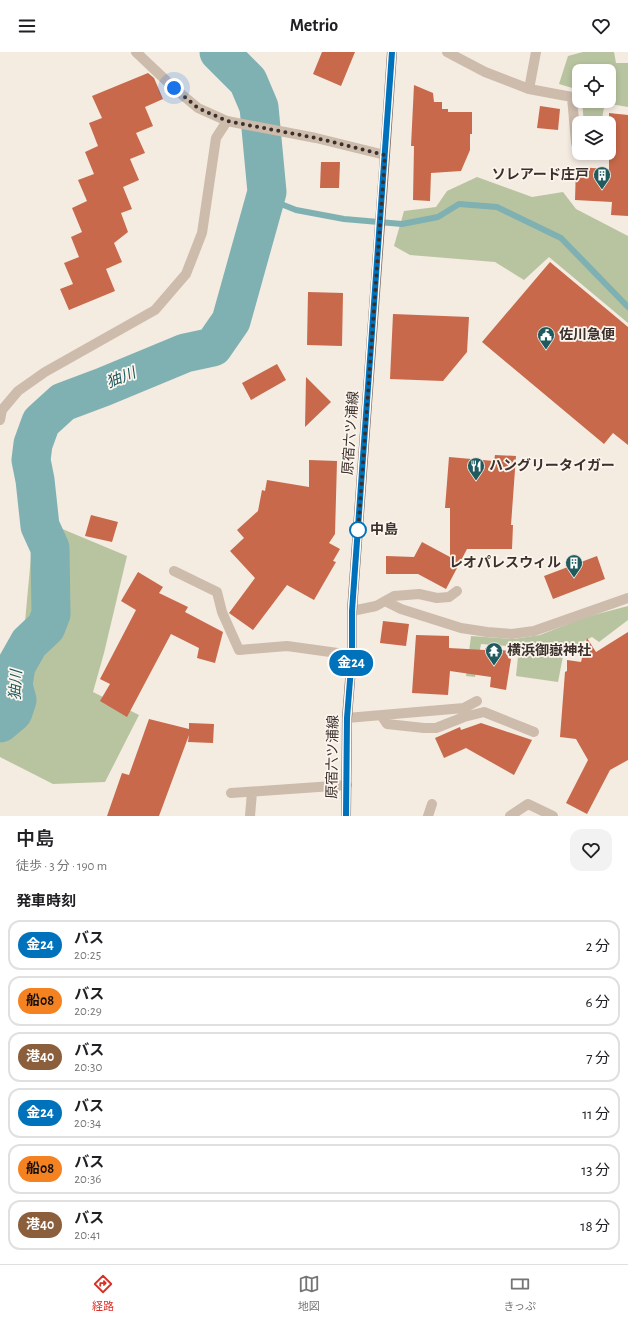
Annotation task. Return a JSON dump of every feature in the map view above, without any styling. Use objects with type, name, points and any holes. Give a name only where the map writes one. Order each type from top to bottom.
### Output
[{"type":"main road","name":"原宿六ツ浦線","points":[[346,816],[347,718],[352,655],[352,611],[392,52]]},
{"type":"street","points":[[136,52],[174,88],[198,108],[227,121],[316,138],[385,155]]},
{"type":"street","points":[[447,52],[485,72],[529,89],[572,96],[574,116]]},
{"type":"street","points":[[529,89],[536,52]]},
{"type":"street","points":[[0,420],[2,410],[18,391],[45,372],[155,310],[186,274],[202,233],[216,138],[227,121]]},
{"type":"street","points":[[174,571],[217,592],[222,612],[239,650],[287,646],[352,655]]},
{"type":"street","points":[[352,611],[376,606],[394,596],[418,594],[437,598],[449,596],[457,591]]},
{"type":"street","points":[[385,601],[402,609],[461,628],[512,634],[534,631],[628,598]]},
{"type":"street","points":[[347,718],[464,708],[477,701]]},
{"type":"street","points":[[381,716],[387,724],[436,728],[464,717],[484,712],[534,732]]},
{"type":"street","points":[[231,793],[347,785]]},
{"type":"street","points":[[250,816],[252,792]]},
{"type":"street","points":[[428,816],[432,804]]},
{"type":"street","points":[[510,816],[528,804],[553,816]]},
{"type":"green space","points":[[583,52],[614,52],[616,63],[628,63],[628,107],[616,105],[616,64],[572,64],[572,88],[559,84],[568,56]]},
{"type":"green space","points":[[583,108],[604,108],[602,116],[583,116]]},
{"type":"green space","points":[[477,177],[532,197],[563,192],[576,209],[628,236],[628,323],[549,257],[524,280],[495,262],[410,255],[394,246],[404,211],[436,207],[447,191]]},
{"type":"green space","points":[[44,504],[48,523],[127,556],[104,653],[93,692],[139,715],[105,782],[53,784],[0,757],[0,682],[21,665],[32,546],[25,518]]},
{"type":"green space","points":[[628,606],[628,620],[599,642],[592,637],[564,651],[558,682],[516,676],[519,647],[481,644],[475,677],[466,676],[471,636],[514,639],[540,635],[586,617]]},
{"type":"building","points":[[322,52],[355,52],[341,86],[313,74]]},
{"type":"building","points":[[148,73],[154,78],[163,99],[145,107],[153,126],[136,133],[145,153],[130,159],[139,180],[123,187],[132,209],[121,213],[128,232],[114,243],[122,262],[106,269],[115,291],[69,310],[60,289],[73,284],[64,263],[79,257],[71,237],[82,232],[72,208],[87,201],[78,180],[94,174],[85,152],[98,146],[89,123],[102,118],[92,96]]},
{"type":"building","points":[[414,85],[433,93],[434,102],[442,102],[442,109],[448,109],[448,112],[472,112],[470,150],[461,171],[431,173],[430,201],[413,200],[414,146],[411,146]]},
{"type":"building","points":[[540,106],[560,109],[558,130],[537,128]]},
{"type":"building","name":"ソレアード庄戸","points":[[609,113],[628,115],[628,216],[611,215],[612,202],[575,200],[576,167],[609,169],[609,160],[616,160],[616,116],[609,116]]},
{"type":"building","points":[[321,162],[340,162],[339,188],[320,188]]},
{"type":"building","points":[[550,262],[628,327],[628,445],[613,433],[604,444],[482,342]]},
{"type":"building","points":[[308,292],[343,293],[342,346],[307,345]]},
{"type":"building","points":[[393,314],[469,317],[467,352],[443,381],[390,379]]},
{"type":"building","points":[[277,364],[286,380],[251,400],[242,383]]},
{"type":"building","points":[[306,377],[331,402],[305,427]]},
{"type":"building","points":[[495,455],[516,456],[511,525],[513,525],[512,549],[467,549],[446,589],[418,574],[386,574],[386,556],[414,557],[422,542],[450,557],[450,508],[445,508],[449,457],[494,461]]},
{"type":"building","points":[[309,460],[337,461],[335,534],[329,543],[340,549],[333,561],[336,562],[314,600],[287,585],[253,630],[229,613],[255,578],[230,551],[244,538],[237,530],[258,511],[262,490],[265,491],[267,480],[309,487]]},
{"type":"building","points":[[91,515],[118,522],[112,542],[85,536]]},
{"type":"building","name":"レオパレスウィル","points":[[597,556],[605,579],[553,599],[544,576]]},
{"type":"building","points":[[138,572],[163,587],[159,593],[188,607],[185,612],[223,632],[215,663],[197,658],[199,648],[171,634],[127,717],[100,701],[110,684],[100,679],[136,610],[121,601]]},
{"type":"building","points":[[383,621],[409,624],[406,646],[380,643]]},
{"type":"building","points":[[628,632],[628,760],[610,770],[587,814],[566,803],[588,760],[576,739],[560,737],[567,660],[581,662],[587,638],[596,652]]},
{"type":"building","points":[[416,635],[449,636],[449,648],[485,650],[485,648],[509,651],[508,658],[511,659],[506,690],[490,687],[491,677],[450,671],[448,695],[412,693]]},
{"type":"building","points":[[149,719],[189,729],[189,723],[214,724],[213,743],[188,742],[189,735],[159,816],[107,816],[122,773],[129,775]]},
{"type":"building","points":[[481,723],[532,740],[514,775],[466,748],[444,758],[435,738],[460,727],[461,730]]},
{"type":"waterway","name":"㹨川","points":[[0,723],[13,712],[17,700],[13,685],[16,666],[29,643],[46,627],[51,614],[50,548],[40,526],[35,480],[31,460],[33,444],[41,422],[63,402],[185,353],[213,347],[231,321],[267,192],[259,107],[248,81],[219,52]]},
{"type":"waterway","points":[[266,198],[296,210],[344,219],[402,224],[438,217],[459,204],[497,207],[561,238],[628,307]]},
{"type":"bus line","name":"金24","points":[[346,816],[347,718],[352,655],[352,611],[392,52]]},
{"type":"place","name":"ソレアード庄戸","points":[[602,190]]},
{"type":"place","name":"佐川急便","points":[[546,350]]},
{"type":"place","name":"ハングリータイガー","points":[[476,481]]},
{"type":"place","name":"中島","points":[[358,530]]},
{"type":"place","name":"レオパレスウィル","points":[[574,578]]},
{"type":"place","name":"横浜御嶽神社","points":[[494,666]]},
{"type":"route","points":[[174,88],[198,108],[227,121],[316,138],[385,155],[358,533],[358,530]]}]
